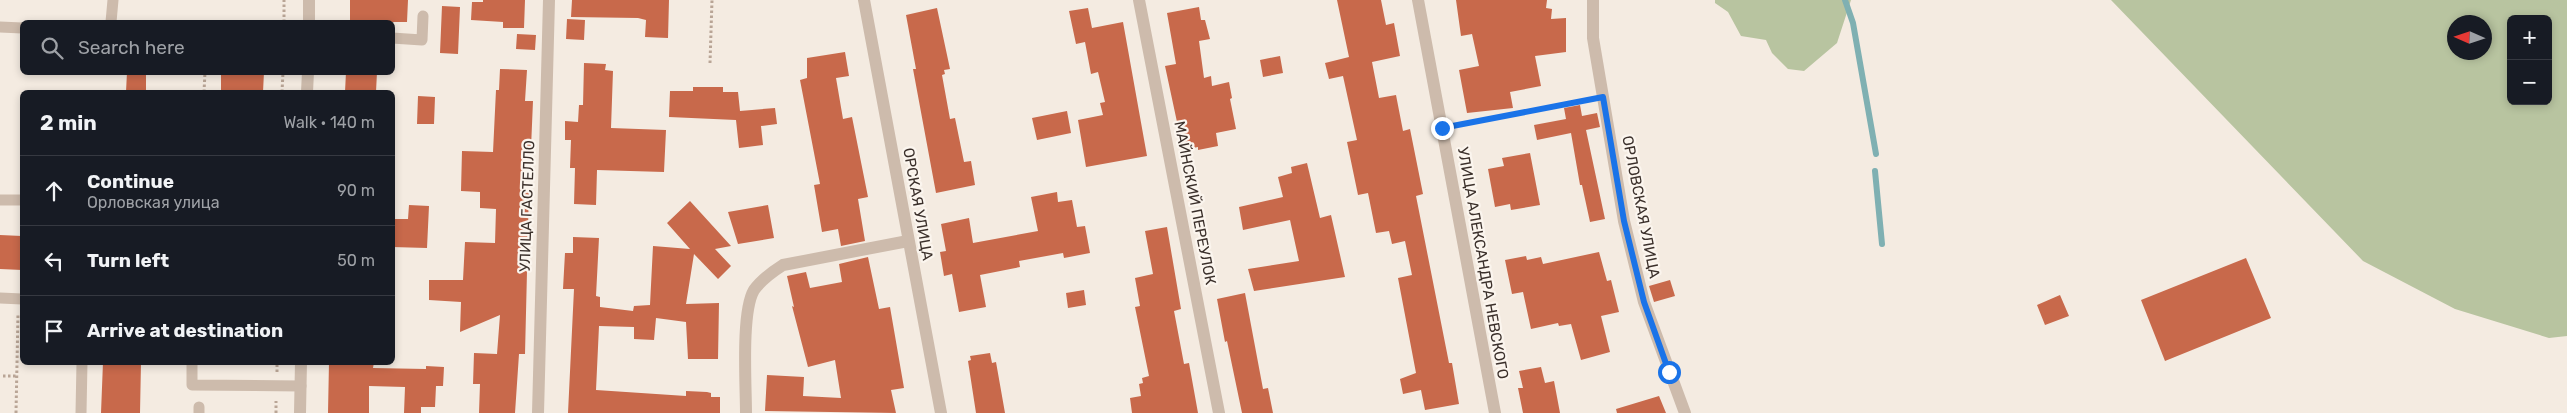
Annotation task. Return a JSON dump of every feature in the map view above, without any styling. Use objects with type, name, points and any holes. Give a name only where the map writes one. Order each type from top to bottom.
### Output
[{"type":"street","points":[[309,0],[309,20]]},
{"type":"street","name":"УЛИЦА ГАСТЕЛЛО","points":[[538,413],[549,0]]},
{"type":"street","name":"ОРСКАЯ УЛИЦА","points":[[864,0],[940,413]]},
{"type":"street","name":"МАЙНСКИЙ ПЕРЕУЛОК","points":[[1139,0],[1219,413]]},
{"type":"street","name":"УЛИЦА АЛЕКСАНДРА НЕВСКОГО","points":[[1418,0],[1495,413]]},
{"type":"street","name":"ОРЛОВСКАЯ УЛИЦА","points":[[1594,0],[1593,38],[1624,221],[1644,302],[1685,413]]},
{"type":"street","points":[[307,90],[308,75]]},
{"type":"street","points":[[746,413],[747,318],[754,291],[767,275],[783,265],[908,241]]},
{"type":"street","points":[[300,413],[301,365]]},
{"type":"lane","points":[[111,20],[113,0]]},
{"type":"lane","points":[[395,38],[422,40],[423,16]]},
{"type":"lane","points":[[0,27],[20,28]]},
{"type":"lane","points":[[0,200],[20,200]]},
{"type":"lane","points":[[0,298],[20,299]]},
{"type":"lane","points":[[81,413],[82,365]]},
{"type":"lane","points":[[192,365],[192,385],[301,386]]},
{"type":"path","points":[[284,0],[284,20]]},
{"type":"path","points":[[710,64],[712,0]]},
{"type":"path","points":[[204,90],[205,75]]},
{"type":"path","points":[[282,90],[283,75]]},
{"type":"path","points":[[1442,128],[1603,97]]},
{"type":"path","points":[[16,413],[20,318]]},
{"type":"path","points":[[3,376],[17,376]]},
{"type":"green space","points":[[1715,0],[1851,0],[1837,43],[1804,71],[1788,69],[1772,53],[1766,40],[1741,36],[1728,12],[1715,3]]},
{"type":"green space","points":[[2111,0],[2567,0],[2567,336],[2549,338],[2455,309],[2363,261]]},
{"type":"building","points":[[350,0],[408,0],[407,22],[395,22],[395,20],[350,20]]},
{"type":"building","points":[[483,0],[525,0],[524,28],[503,28],[503,22],[471,20],[472,2],[483,2]]},
{"type":"building","points":[[572,0],[669,0],[668,38],[645,37],[646,20],[638,18],[571,17]]},
{"type":"building","points":[[1337,0],[1381,0],[1386,25],[1394,23],[1400,56],[1372,62],[1379,98],[1396,95],[1403,131],[1410,129],[1423,194],[1416,196],[1459,404],[1425,410],[1421,390],[1403,394],[1400,379],[1416,373],[1398,278],[1412,275],[1405,241],[1392,244],[1389,231],[1376,233],[1368,193],[1358,195],[1347,142],[1357,140],[1343,76],[1329,79],[1325,63],[1349,57]]},
{"type":"building","points":[[1456,0],[1547,0],[1546,8],[1552,9],[1551,19],[1566,18],[1566,52],[1535,56],[1541,86],[1510,92],[1513,108],[1467,113],[1459,70],[1479,66],[1472,34],[1461,36]]},
{"type":"building","points":[[442,6],[460,7],[458,54],[440,53]]},
{"type":"building","points":[[1199,7],[1201,20],[1205,20],[1210,39],[1199,41],[1204,78],[1211,76],[1212,86],[1229,82],[1232,98],[1230,99],[1236,129],[1216,133],[1218,146],[1198,150],[1198,147],[1183,150],[1165,66],[1176,64],[1167,13]]},
{"type":"building","points":[[937,8],[950,69],[944,70],[945,74],[942,75],[950,119],[955,118],[964,162],[971,161],[975,185],[936,193],[913,69],[916,69],[906,15]]},
{"type":"building","points":[[1088,8],[1092,28],[1123,22],[1147,156],[1086,167],[1078,120],[1103,115],[1100,103],[1105,102],[1098,72],[1091,74],[1085,42],[1076,44],[1069,11]]},
{"type":"building","points":[[567,19],[585,20],[584,40],[566,39]]},
{"type":"building","points":[[517,34],[536,35],[535,50],[516,49]]},
{"type":"building","points":[[845,52],[849,76],[836,78],[843,119],[852,117],[868,197],[858,199],[865,241],[841,246],[838,229],[822,232],[814,185],[820,184],[800,80],[807,78],[807,58]]},
{"type":"building","points":[[1280,56],[1283,73],[1263,77],[1260,60]]},
{"type":"building","points":[[584,63],[606,64],[605,70],[613,71],[611,128],[666,130],[664,172],[597,170],[596,205],[574,204],[575,168],[570,168],[571,140],[565,140],[565,121],[578,122],[579,105],[583,105]]},
{"type":"building","points":[[500,69],[527,70],[525,101],[533,101],[531,148],[524,148],[522,189],[529,189],[525,354],[519,354],[515,413],[479,413],[480,384],[473,384],[474,353],[497,354],[500,315],[460,332],[461,302],[429,300],[429,280],[463,280],[465,242],[495,243],[496,209],[480,208],[480,192],[461,191],[462,151],[493,152],[496,90],[499,90]]},
{"type":"building","points":[[127,75],[146,75],[146,90],[126,90]]},
{"type":"building","points":[[221,75],[264,75],[263,90],[221,90]]},
{"type":"building","points":[[346,75],[377,75],[376,90],[345,90]]},
{"type":"building","points":[[693,87],[723,87],[723,92],[738,92],[740,111],[775,108],[777,124],[761,126],[763,145],[739,148],[736,120],[669,117],[670,91],[693,91]]},
{"type":"building","points":[[418,96],[435,97],[434,124],[417,124]]},
{"type":"building","points":[[1580,105],[1582,116],[1597,113],[1600,127],[1586,130],[1605,219],[1590,222],[1582,185],[1580,185],[1571,133],[1537,140],[1534,125],[1566,119],[1564,108]]},
{"type":"building","points":[[1067,111],[1071,133],[1037,140],[1032,118]]},
{"type":"building","points":[[1530,153],[1540,205],[1511,210],[1510,204],[1495,207],[1488,169],[1504,166],[1502,158]]},
{"type":"building","points":[[1307,163],[1320,218],[1331,215],[1345,277],[1254,291],[1248,269],[1299,261],[1290,220],[1243,230],[1239,207],[1283,197],[1278,177],[1292,173],[1291,167]]},
{"type":"building","points":[[1057,192],[1058,202],[1072,200],[1077,227],[1085,226],[1090,253],[1064,258],[1063,253],[1019,261],[1020,267],[980,275],[986,307],[959,312],[952,274],[944,276],[940,252],[946,251],[941,224],[969,218],[973,243],[1038,231],[1031,197]]},
{"type":"building","points":[[690,201],[731,246],[715,249],[731,266],[718,279],[694,254],[686,304],[719,303],[718,359],[688,359],[686,322],[656,318],[654,340],[634,339],[634,327],[599,326],[596,390],[686,396],[686,391],[707,392],[711,393],[711,397],[720,397],[720,413],[568,413],[574,289],[563,289],[565,253],[573,253],[573,237],[599,238],[596,296],[600,297],[600,307],[633,311],[634,306],[650,305],[653,246],[690,249],[667,223]]},
{"type":"building","points":[[409,205],[429,206],[427,248],[395,247],[395,219],[408,219]]},
{"type":"building","points":[[768,205],[774,238],[738,244],[728,212]]},
{"type":"building","points":[[1167,227],[1181,309],[1174,311],[1184,364],[1189,363],[1198,413],[1132,413],[1130,398],[1141,396],[1139,384],[1143,383],[1142,378],[1149,376],[1135,307],[1140,306],[1135,278],[1153,274],[1145,231]]},
{"type":"building","points":[[0,235],[20,236],[20,270],[0,269]]},
{"type":"building","points":[[1599,252],[1607,281],[1611,280],[1619,312],[1601,316],[1610,352],[1581,360],[1571,324],[1559,326],[1558,323],[1531,329],[1523,292],[1512,294],[1505,260],[1526,256],[1527,260],[1541,257],[1543,264]]},
{"type":"building","points":[[868,257],[879,309],[890,307],[904,388],[891,390],[896,413],[765,411],[767,375],[804,377],[803,396],[841,398],[835,360],[808,367],[792,306],[794,307],[787,276],[806,272],[810,288],[842,282],[839,264]]},
{"type":"building","points":[[2246,258],[2271,318],[2165,361],[2141,300]]},
{"type":"building","points":[[1670,280],[1675,296],[1654,302],[1649,286]]},
{"type":"building","points":[[1084,290],[1086,305],[1068,308],[1066,293]]},
{"type":"building","points":[[1245,293],[1263,389],[1268,388],[1273,413],[1242,413],[1227,341],[1225,342],[1217,299]]},
{"type":"building","points":[[2060,295],[2069,316],[2045,325],[2037,305]]},
{"type":"building","points":[[990,353],[992,363],[996,362],[1005,413],[976,413],[968,361],[971,360],[970,356]]},
{"type":"building","points":[[103,365],[141,365],[140,413],[101,413]]},
{"type":"building","points":[[329,365],[374,365],[373,368],[426,369],[426,366],[444,367],[443,386],[436,386],[435,407],[421,407],[421,413],[404,413],[405,387],[369,386],[369,413],[328,413]]},
{"type":"building","points":[[1541,367],[1545,383],[1554,381],[1560,413],[1523,413],[1518,388],[1523,388],[1519,371]]},
{"type":"building","points":[[1659,396],[1666,413],[1617,413],[1616,409]]},
{"type":"waterway","points":[[1845,0],[1853,23],[1876,154]]},
{"type":"waterway","points":[[1875,171],[1882,244]]},
{"type":"route","points":[[1442,128],[1603,97],[1624,221],[1644,302],[1669,372]]}]
